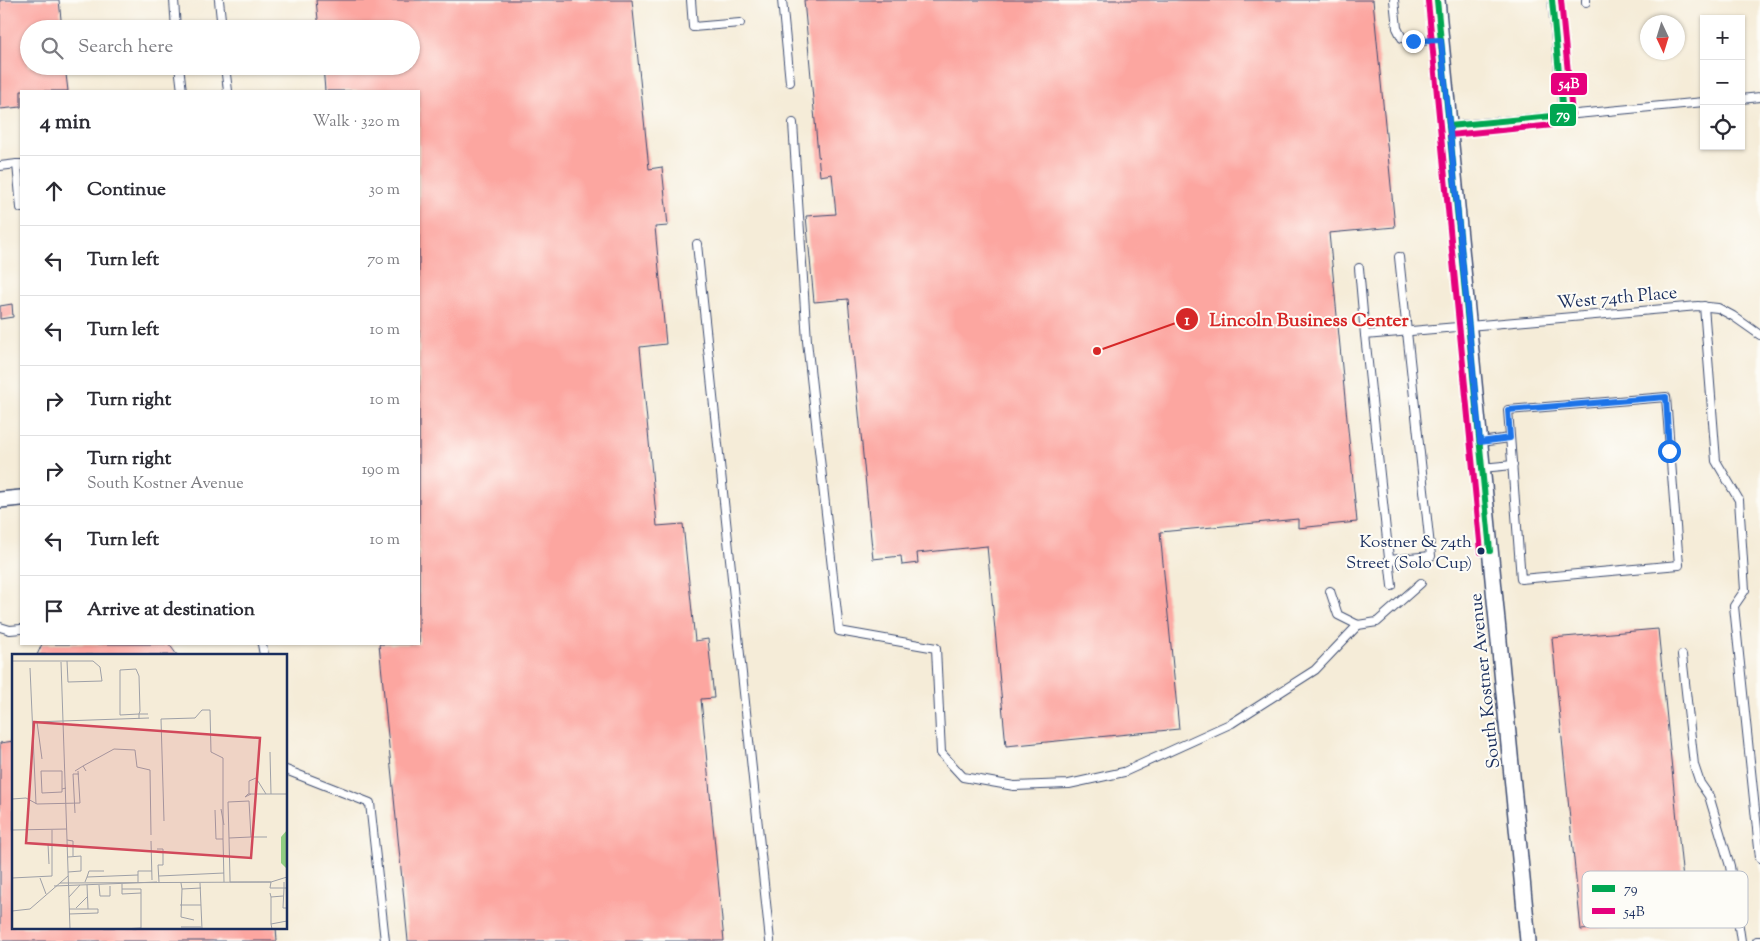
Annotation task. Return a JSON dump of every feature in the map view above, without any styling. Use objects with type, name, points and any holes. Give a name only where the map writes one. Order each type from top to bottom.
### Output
[{"type":"street","name":"South Kostner Avenue","points":[[1437,0],[1528,941]]},
{"type":"street","points":[[0,500],[20,498]]},
{"type":"lane","points":[[174,0],[175,20]]},
{"type":"lane","points":[[219,0],[221,20]]},
{"type":"lane","points":[[691,0],[693,27],[740,23]]},
{"type":"lane","points":[[782,0],[790,82]]},
{"type":"lane","points":[[1394,0],[1396,28],[1402,38],[1413,41],[1441,40]]},
{"type":"lane","points":[[1552,0],[1563,114]]},
{"type":"lane","points":[[180,75],[182,90]]},
{"type":"lane","points":[[226,75],[228,90]]},
{"type":"lane","points":[[1745,99],[1760,97]]},
{"type":"lane","points":[[1449,126],[1700,102]]},
{"type":"lane","points":[[793,123],[807,341],[838,631],[936,648],[941,753],[963,777],[1014,786],[1069,784],[1124,772],[1232,723],[1315,670],[1358,625]]},
{"type":"lane","points":[[0,166],[19,164],[20,186]]},
{"type":"lane","points":[[697,244],[770,941]]},
{"type":"lane","points":[[1389,560],[1431,556],[1399,257]]},
{"type":"lane","points":[[1359,268],[1392,586]]},
{"type":"lane","points":[[1704,306],[1716,461],[1739,500],[1745,590],[1734,606],[1760,858]]},
{"type":"lane","name":"West 74th Place","points":[[1366,335],[1704,306],[1718,308],[1734,316],[1760,335]]},
{"type":"lane","points":[[1666,397],[1680,565],[1522,579],[1510,438],[1508,410],[1666,397]]},
{"type":"lane","points":[[1480,442],[1510,438]]},
{"type":"lane","points":[[1482,468],[1513,465]]},
{"type":"lane","points":[[1330,591],[1338,615],[1358,625],[1377,622],[1421,583]]},
{"type":"lane","points":[[0,627],[10,630],[20,629]]},
{"type":"lane","points":[[1682,655],[1694,765],[1700,782],[1709,796],[1731,871]]},
{"type":"lane","points":[[288,771],[370,803],[384,941]]},
{"type":"lane","points":[[1739,928],[1741,941]]},
{"type":"building","points":[[0,0],[59,0],[61,20],[20,20],[20,75],[66,75],[68,90],[20,90],[20,107],[0,109]]},
{"type":"building","points":[[316,0],[632,0],[649,169],[662,167],[668,226],[655,227],[666,344],[640,347],[657,526],[683,524],[695,641],[708,639],[714,698],[701,699],[724,941],[408,941],[379,645],[420,645],[420,90],[325,90],[324,75],[420,75],[420,20],[318,20]]},
{"type":"building","points":[[804,0],[1373,0],[1395,227],[1329,233],[1357,522],[1298,528],[1298,519],[1160,532],[1179,729],[1006,746],[987,546],[917,553],[918,563],[902,565],[901,556],[873,559],[848,299],[814,302],[806,216],[836,214],[832,174],[820,176]]},
{"type":"building","points":[[12,304],[13,317],[0,319],[0,306]]},
{"type":"building","points":[[1658,629],[1682,871],[1582,871],[1582,928],[1602,928],[1581,930],[1552,638]]},
{"type":"building","points":[[42,645],[170,645],[176,654],[37,654]]},
{"type":"building","points":[[12,741],[12,928],[276,928],[277,941],[0,941],[0,743]]},
{"type":"transit line","name":"79","points":[[1437,0],[1490,551]]},
{"type":"transit line","name":"79","points":[[1449,126],[1563,115],[1552,0]]},
{"type":"transit line","name":"54B","points":[[1450,135],[1564,124],[1570,121],[1572,114],[1561,0]]},
{"type":"transit line","name":"54B","points":[[1428,1],[1481,552]]},
{"type":"place","name":"Lincoln Business Center","points":[[1097,351]]},
{"type":"place","name":"Kostner & 74th Street (Solo Cup)","points":[[1481,551]]},
{"type":"route","points":[[1413,41],[1441,40],[1480,442],[1510,438],[1508,410],[1666,397],[1669,451]]}]
